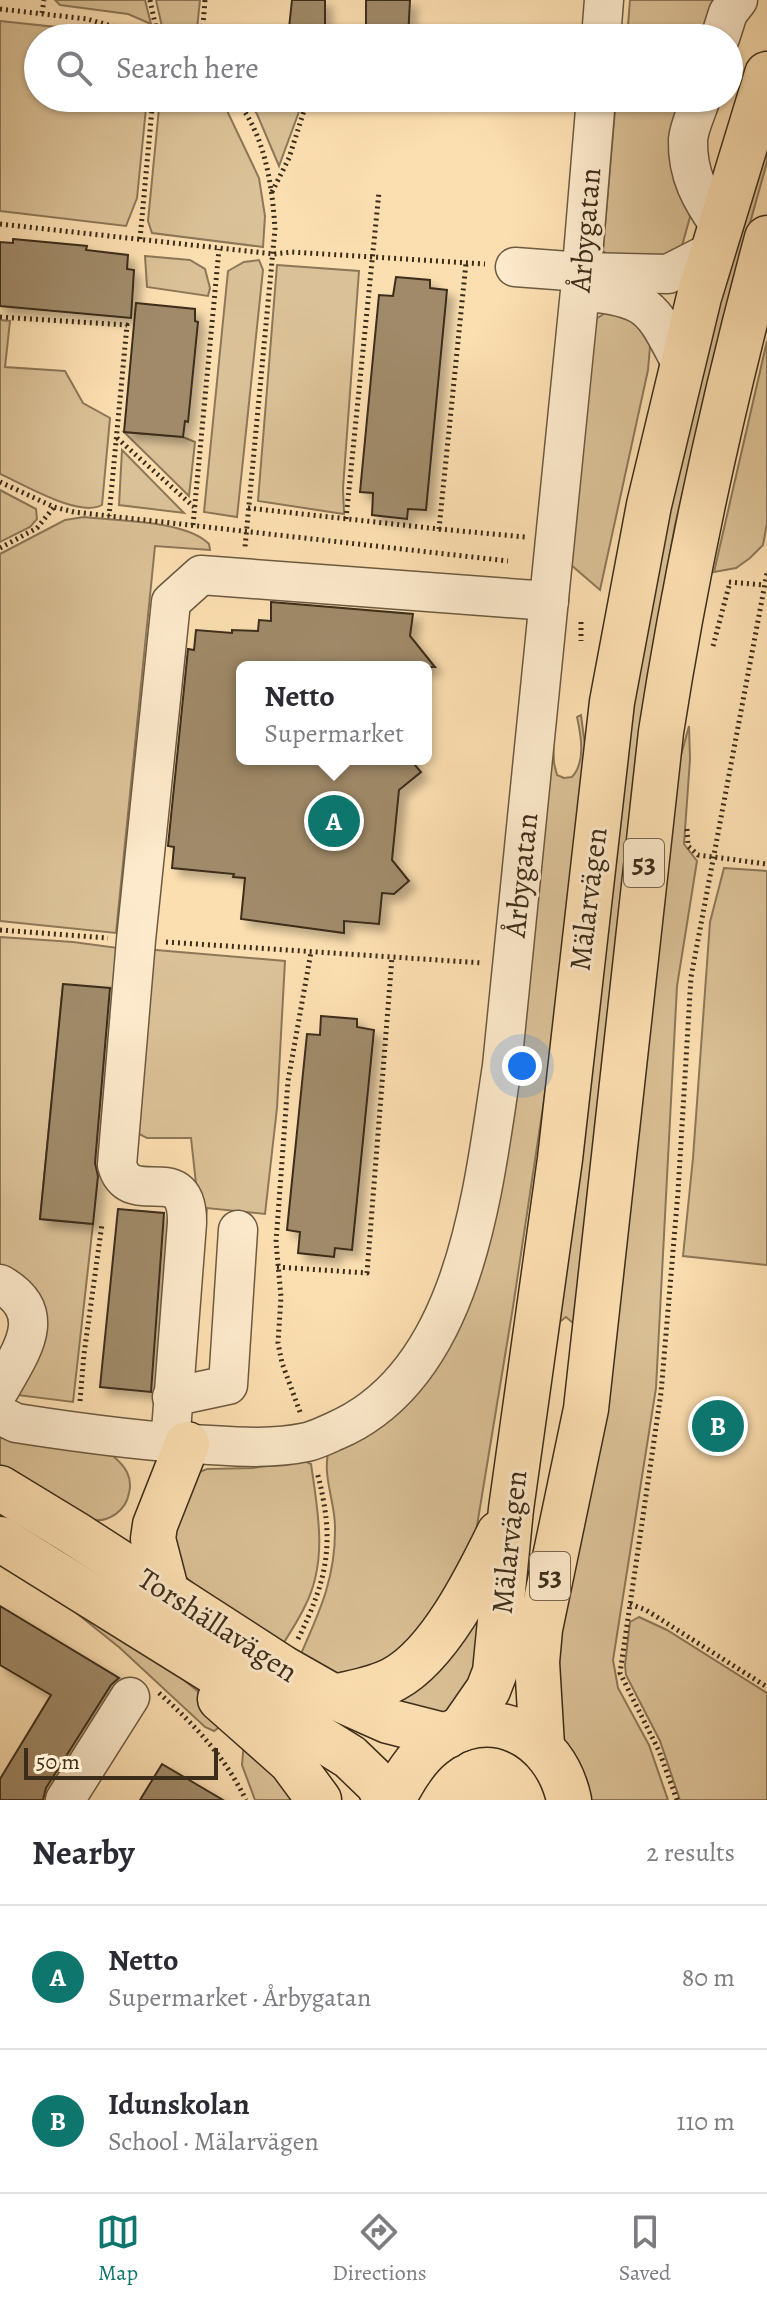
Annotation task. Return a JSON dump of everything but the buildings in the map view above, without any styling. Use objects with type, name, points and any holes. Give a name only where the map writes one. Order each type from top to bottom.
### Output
[{"type":"main road","name":"Mälarvägen","points":[[454,1732],[488,1690],[495,1672],[511,1509],[560,1159],[612,702],[646,518],[716,239],[767,74]]},
{"type":"main road","name":"Mälarvägen","points":[[542,1746],[537,1662],[540,1629],[586,1409],[643,871],[661,732],[708,470],[767,238]]},
{"type":"main road","points":[[74,1533],[106,1530],[122,1523],[135,1507],[154,1465],[172,1443]]},
{"type":"main road","points":[[167,1593],[153,1539],[172,1443]]},
{"type":"main road","name":"Torshällavägen","points":[[0,1488],[283,1668],[334,1697],[388,1721],[454,1732],[482,1725],[503,1727],[523,1733],[542,1746]]},
{"type":"main road","name":"53","points":[[334,1697],[393,1679],[412,1667],[432,1645],[462,1602],[511,1509]]},
{"type":"main road","name":"Torshällavägen","points":[[0,1539],[350,1757],[378,1784],[386,1800]]},
{"type":"main road","points":[[132,1620],[280,1752],[301,1773],[319,1800]]},
{"type":"main road","name":"53","points":[[393,1800],[419,1759],[454,1732]]},
{"type":"main road","name":"53","points":[[542,1746],[560,1772],[569,1800]]},
{"type":"street","points":[[602,24],[604,0]]},
{"type":"street","points":[[724,24],[738,0]]},
{"type":"street","name":"Årbygatan","points":[[0,1415],[16,1423],[172,1443],[265,1448],[309,1442],[347,1426],[379,1407],[404,1382],[427,1349],[445,1314],[472,1237],[484,1188],[502,1066],[581,282],[595,112]]},
{"type":"street","points":[[581,282],[668,274],[716,239],[698,195],[692,169],[688,139],[697,112]]},
{"type":"street","points":[[515,267],[581,282],[635,300],[656,318],[683,367]]},
{"type":"street","points":[[172,1443],[172,1397],[187,1223],[186,1201],[182,1193],[175,1189],[127,1182],[120,1175],[117,1165],[136,940],[171,602],[201,575],[549,601]]},
{"type":"street","points":[[172,1397],[228,1385],[238,1230]]},
{"type":"street","points":[[0,1284],[17,1295],[29,1320],[26,1340],[0,1389]]},
{"type":"street","points":[[65,1800],[130,1697]]},
{"type":"path","points":[[42,13],[44,0]]},
{"type":"path","points":[[150,0],[154,24]]},
{"type":"path","points":[[203,24],[205,0]]},
{"type":"path","points":[[0,9],[112,24]]},
{"type":"path","points":[[140,239],[152,112]]},
{"type":"path","points":[[243,112],[258,139],[272,193],[274,254],[246,531]]},
{"type":"path","points":[[272,193],[289,158],[304,112]]},
{"type":"path","points":[[346,519],[379,192]]},
{"type":"path","points":[[0,224],[274,254],[292,252],[515,267]]},
{"type":"path","points":[[193,525],[219,249]]},
{"type":"path","points":[[439,529],[466,263]]},
{"type":"path","points":[[0,317],[127,325],[109,516]]},
{"type":"path","points":[[117,438],[195,508]]},
{"type":"path","points":[[0,482],[54,507],[109,516],[508,561]]},
{"type":"path","points":[[0,548],[37,528],[54,507]]},
{"type":"path","points":[[248,508],[555,540]]},
{"type":"path","points":[[677,1800],[659,1751],[620,1673],[661,1393],[678,1192],[691,977],[767,573]]},
{"type":"path","points":[[722,581],[764,585]]},
{"type":"path","points":[[713,647],[730,582]]},
{"type":"path","points":[[687,827],[688,846],[698,855],[767,864]]},
{"type":"path","points":[[0,930],[512,965]]},
{"type":"path","points":[[311,952],[288,1081],[276,1242],[281,1297],[278,1343],[323,1493],[328,1538],[325,1574],[315,1605]]},
{"type":"path","points":[[277,1267],[367,1273],[392,957]]},
{"type":"path","points":[[77,1432],[102,1224]]},
{"type":"path","points":[[630,1604],[646,1610],[767,1687]]},
{"type":"shaded area","points":[[55,0],[145,0],[151,24],[128,14],[60,5]]},
{"type":"shaded area","points":[[156,0],[200,0],[197,24],[161,24]]},
{"type":"shaded area","points":[[630,0],[725,0],[712,24],[628,24]]},
{"type":"shaded area","points":[[0,21],[28,24],[24,24],[24,112],[146,112],[137,198],[126,226],[0,211]]},
{"type":"shaded area","points":[[159,112],[228,112],[259,178],[265,216],[263,247],[152,233],[148,221]]},
{"type":"shaded area","points":[[256,112],[299,112],[279,166]]},
{"type":"shaded area","points":[[615,112],[675,112],[690,217],[680,253],[672,262],[607,256],[603,250]]},
{"type":"shaded area","points":[[767,125],[767,162],[732,288],[675,525],[650,666],[631,802],[579,1328],[566,1317],[553,1327],[627,725],[663,523],[719,282]]},
{"type":"shaded area","points":[[145,256],[190,260],[205,269],[210,288],[208,296],[147,287]]},
{"type":"shaded area","points":[[259,260],[263,270],[237,517],[204,512],[228,271],[244,262]]},
{"type":"shaded area","points":[[277,265],[359,271],[343,488],[344,514],[258,501]]},
{"type":"shaded area","points":[[617,310],[647,329],[650,346],[648,370],[600,590],[570,564],[596,319]]},
{"type":"shaded area","points":[[0,320],[10,321],[5,367],[65,371],[83,403],[110,418],[102,505],[92,508],[66,504],[0,474]]},
{"type":"shaded area","points":[[767,341],[767,523],[763,545],[736,568],[714,572]]},
{"type":"shaded area","points":[[124,432],[183,437],[195,442],[189,496]]},
{"type":"shaded area","points":[[122,450],[184,513],[119,505]]},
{"type":"shaded area","points":[[0,490],[36,509],[37,519],[30,527],[0,542]]},
{"type":"shaded area","points":[[84,517],[150,523],[184,530],[209,544],[210,550],[155,546],[116,933],[0,921],[0,554],[65,520]]},
{"type":"shaded area","points":[[581,715],[586,753],[553,1040],[473,1550],[418,1646],[348,1679],[296,1665],[324,1598],[332,1565],[335,1527],[327,1472],[328,1453],[368,1433],[398,1411],[423,1384],[448,1347],[553,738],[557,775],[572,777],[581,756],[577,717]]},
{"type":"shaded area","points":[[689,726],[684,844],[697,861],[677,986],[656,1388],[613,1660],[618,1688],[649,1745],[668,1800],[587,1800],[560,1736],[548,1687],[671,792]]},
{"type":"shaded area","points":[[724,868],[767,871],[767,1265],[683,1256],[710,922]]},
{"type":"shaded area","points":[[0,937],[126,949],[116,989],[63,985],[40,1219],[93,1224],[73,1402],[17,1395],[26,1365],[0,1272]]},
{"type":"shaded area","points":[[144,949],[285,961],[277,1108],[265,1214],[207,1208],[193,1374],[181,1372],[196,1184],[191,1138],[147,1138],[135,1132]]},
{"type":"shaded area","points":[[0,1435],[113,1456],[129,1477],[130,1487],[124,1505],[111,1517],[99,1520],[85,1518],[62,1506],[0,1470]]},
{"type":"shaded area","points":[[304,1461],[311,1464],[316,1500],[319,1536],[317,1572],[305,1606],[276,1655],[181,1573],[170,1557],[190,1476],[207,1469],[253,1468]]},
{"type":"shaded area","points":[[481,1586],[481,1666],[450,1711],[437,1714],[387,1707]]},
{"type":"shaded area","points":[[64,1603],[172,1670],[231,1719],[214,1731],[205,1727],[120,1648]]},
{"type":"shaded area","points":[[639,1617],[667,1630],[767,1693],[767,1800],[680,1800],[660,1741],[626,1675],[630,1622]]},
{"type":"shaded area","points":[[244,1741],[309,1800],[255,1800],[242,1765]]},
{"type":"place","name":"Netto","points":[[334,821]]},
{"type":"place","name":"Idunskolan","points":[[718,1426]]}]
